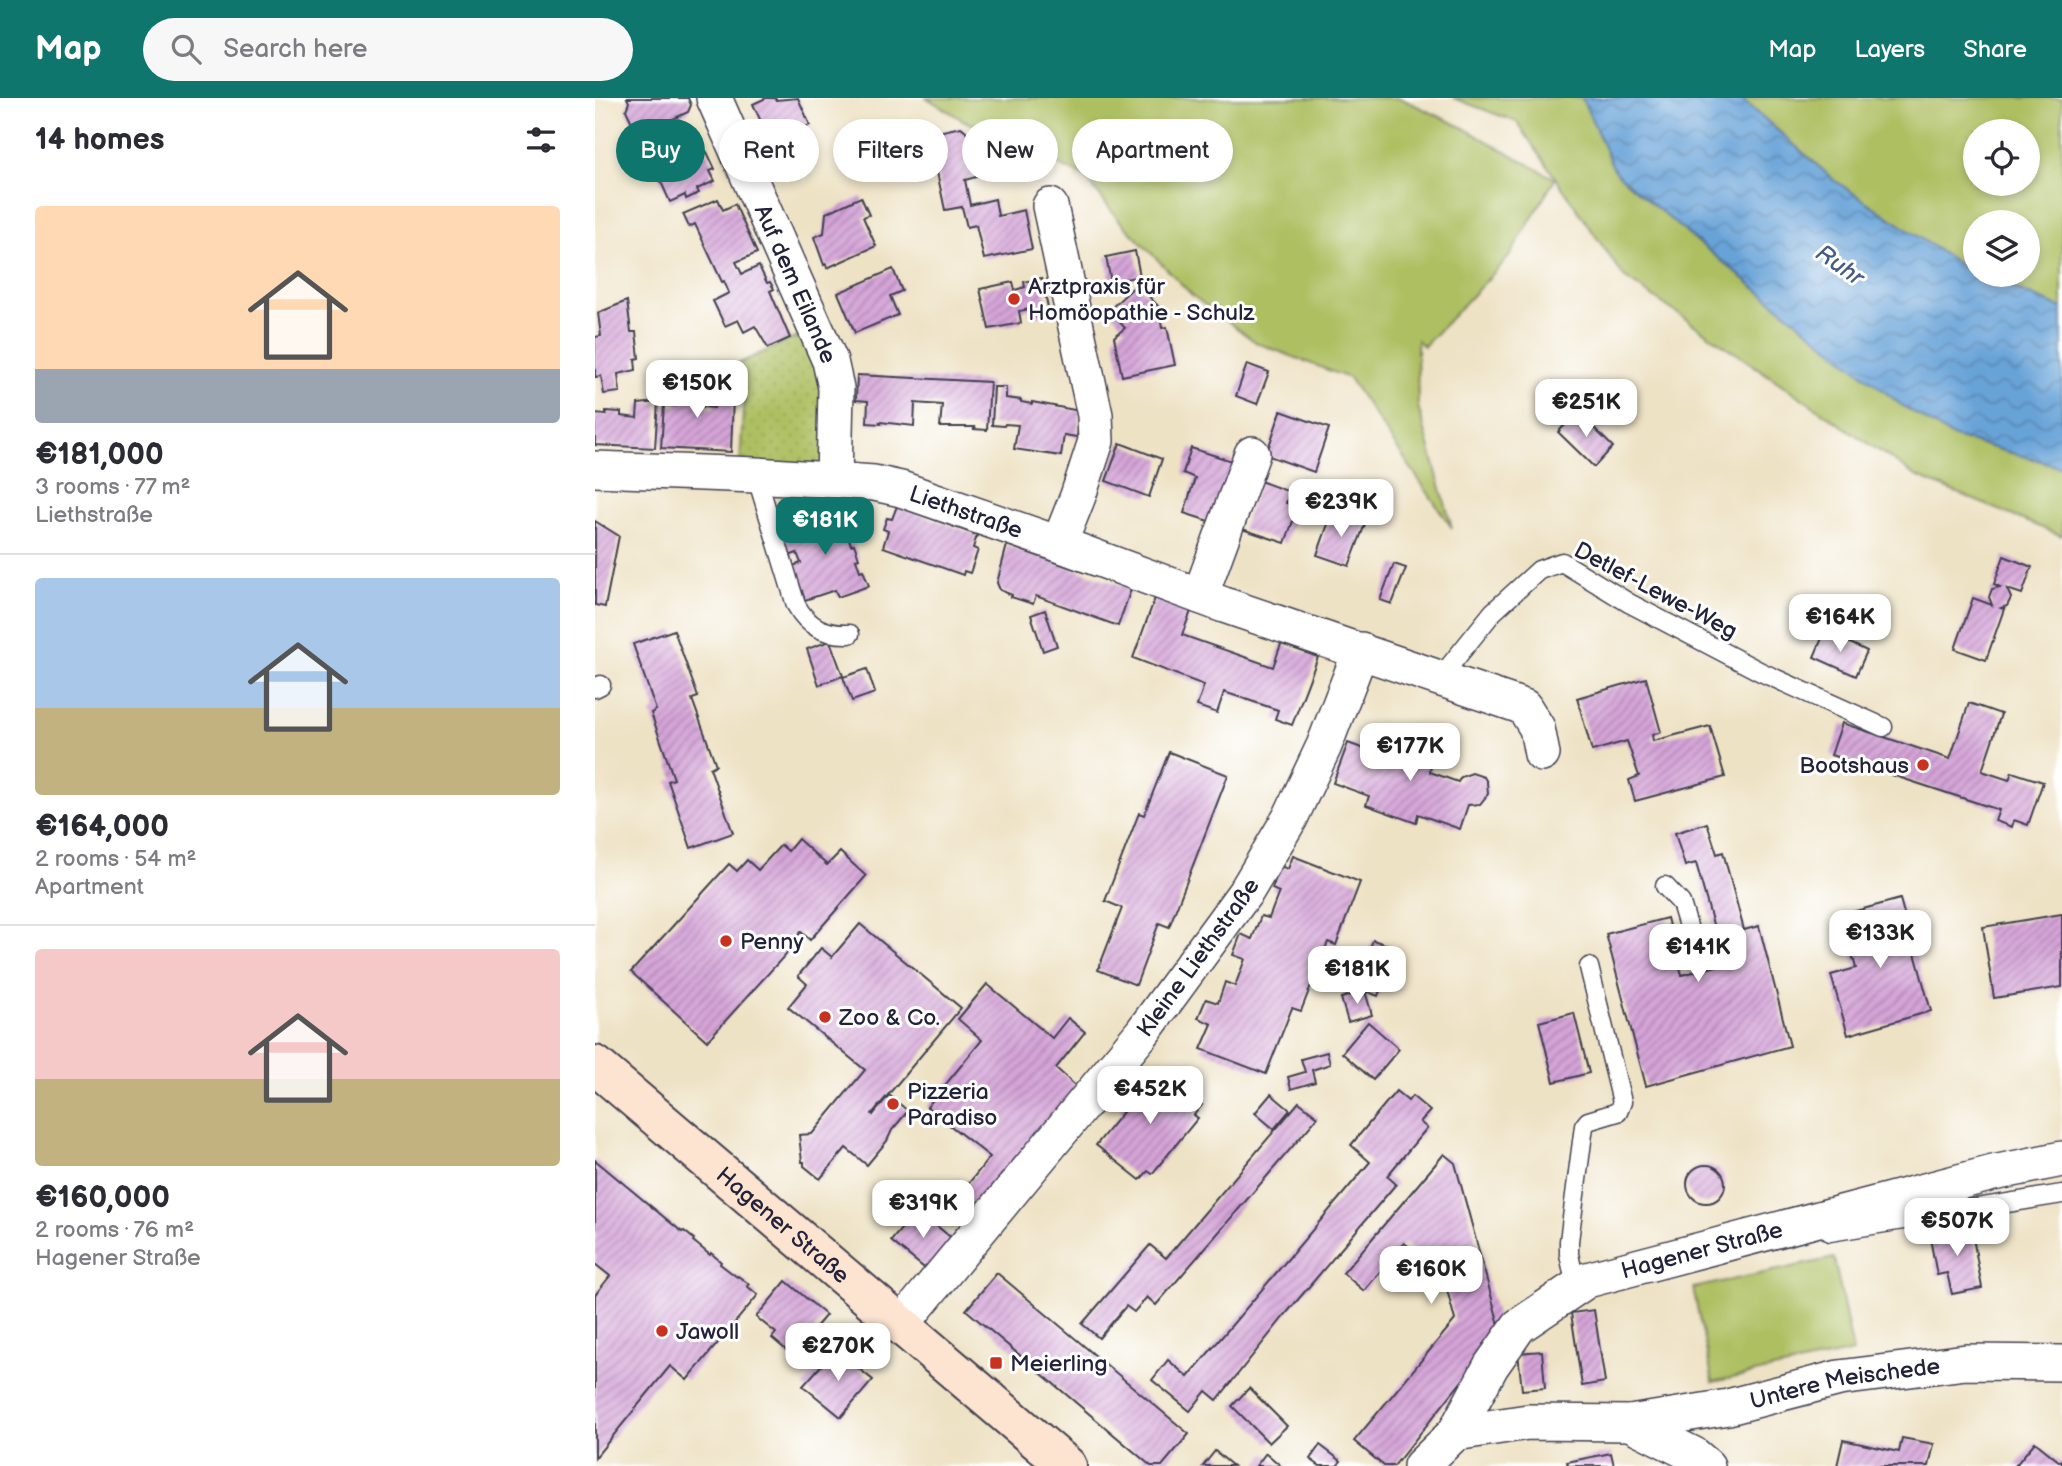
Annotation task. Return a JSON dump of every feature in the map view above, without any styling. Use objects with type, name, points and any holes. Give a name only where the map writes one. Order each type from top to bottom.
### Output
[{"type":"main road","name":"Hagener Straße","points":[[595,1065],[1066,1466]]},
{"type":"street","name":"Auf dem Eilande","points":[[714,98],[830,361],[836,388],[834,480]]},
{"type":"street","points":[[1050,206],[1096,428],[1096,441],[1059,544]]},
{"type":"street","points":[[1200,596],[1252,454]]},
{"type":"street","name":"Liethstraße","points":[[595,469],[834,480],[874,483],[901,489],[1200,596],[1357,661],[1440,678],[1524,707],[1537,728],[1542,754]]},
{"type":"street","name":"Kleine Liethstraße","points":[[900,1326],[1136,1041],[1247,890],[1290,818],[1324,746],[1357,661]]},
{"type":"street","name":"Hagener Straße","points":[[1421,1466],[1455,1433],[1491,1366],[1519,1326],[1587,1280],[1821,1217],[2062,1159]]},
{"type":"street","name":"Untere Meischede","points":[[1455,1433],[1528,1422],[1630,1423],[1728,1407],[1839,1378],[1966,1362],[2062,1363]]},
{"type":"street","points":[[1630,1423],[1695,1455],[1707,1466]]},
{"type":"lane","points":[[756,475],[796,605],[802,616],[822,631],[835,635],[850,634]]},
{"type":"lane","name":"Detlef-Lewe-Weg","points":[[1440,678],[1493,612],[1539,570],[1562,562],[1629,603],[1761,673],[1883,727]]},
{"type":"lane","points":[[1665,886],[1681,903],[1696,953]]},
{"type":"lane","points":[[1576,1287],[1569,1241],[1584,1126],[1588,1121],[1618,1112],[1622,1102],[1590,967]]},
{"type":"lane","points":[[1651,1264],[2062,1194]]},
{"type":"green space","points":[[927,98],[1400,98],[1460,126],[1555,179],[1509,257],[1424,346],[1417,340],[1418,406],[1452,528],[1349,378],[1257,343],[1193,296],[1118,219],[1089,182],[1233,182],[1233,119],[1072,119],[1072,171],[1058,164],[1058,119],[962,119]]},
{"type":"green space","points":[[1453,98],[1582,98],[1615,172],[1900,404],[1951,436],[2062,467],[2062,536],[1916,476],[1624,277],[1517,122]]},
{"type":"green space","points":[[1741,98],[2062,98],[2062,308],[2009,287],[2040,287],[2040,210],[1963,210],[1963,268],[1834,180]]},
{"type":"green space","points":[[816,328],[834,470],[740,463],[744,395],[731,367]]},
{"type":"green space","points":[[1834,1258],[1853,1352],[1713,1382],[1693,1288]]},
{"type":"water","name":"Ruhr","points":[[1582,98],[1741,98],[1834,180],[1963,267],[1963,287],[2010,287],[2062,308],[2062,467],[1951,436],[1900,404],[1615,172]]},
{"type":"building","points":[[627,98],[688,98],[691,105],[688,112],[673,119],[630,119],[626,110],[629,102]]},
{"type":"building","points":[[766,98],[798,98],[807,119],[760,119],[753,104]]},
{"type":"building","points":[[962,128],[962,182],[965,182],[970,205],[995,199],[998,216],[1024,210],[1032,249],[984,259],[976,225],[967,227],[962,207],[945,210],[939,182],[948,182],[948,130]]},
{"type":"building","points":[[707,152],[715,169],[710,171],[715,181],[697,189],[699,193],[686,199],[685,195],[670,202],[661,182],[705,182]]},
{"type":"building","points":[[861,197],[869,215],[863,217],[876,246],[827,268],[814,237],[824,233],[826,213]]},
{"type":"building","points":[[718,199],[723,210],[735,204],[757,253],[736,262],[742,274],[759,266],[767,283],[770,282],[774,289],[770,291],[790,338],[768,348],[755,326],[744,332],[738,320],[725,326],[713,301],[729,293],[695,224],[689,227],[683,214]]},
{"type":"building","points":[[1135,251],[1140,276],[1111,282],[1106,257]]},
{"type":"building","points":[[893,269],[902,291],[890,296],[898,315],[855,333],[838,293]]},
{"type":"building","name":"Arztpraxis für Homöopathie - Schulz","points":[[1042,278],[1049,313],[1031,317],[1030,309],[1019,311],[1021,323],[989,329],[980,289],[1013,282],[1015,290],[1025,287],[1024,282]]},
{"type":"building","points":[[1137,284],[1161,309],[1159,311],[1162,328],[1167,327],[1175,365],[1122,376],[1114,337],[1125,328],[1109,310]]},
{"type":"building","points":[[627,301],[631,332],[636,332],[639,358],[635,359],[636,370],[618,374],[620,392],[604,394],[601,376],[595,377],[595,337],[601,336],[598,313]]},
{"type":"building","points":[[1247,364],[1269,372],[1257,404],[1236,396]]},
{"type":"building","points":[[857,375],[990,382],[987,430],[974,429],[975,427],[940,427],[942,405],[915,403],[914,426],[867,423],[868,401],[856,400]]},
{"type":"building","points":[[697,376],[696,384],[701,384],[701,390],[704,390],[703,407],[714,408],[714,395],[733,397],[731,452],[661,448],[664,405],[677,406],[677,393],[671,393],[672,378]]},
{"type":"building","points":[[994,387],[1006,387],[1006,398],[1080,411],[1077,437],[1064,435],[1061,456],[1014,449],[1018,425],[992,425]]},
{"type":"building","points":[[658,402],[655,448],[595,445],[595,414],[606,415],[606,411],[621,412],[621,416],[637,418],[638,404]]},
{"type":"building","points":[[1281,411],[1329,428],[1314,472],[1266,455]]},
{"type":"building","points":[[1578,412],[1613,447],[1594,467],[1558,432]]},
{"type":"building","points":[[1120,443],[1162,459],[1149,497],[1106,481]]},
{"type":"building","points":[[1191,448],[1238,463],[1218,524],[1184,513],[1195,478],[1183,473]]},
{"type":"building","points":[[1260,481],[1290,492],[1286,503],[1298,507],[1285,543],[1242,529]]},
{"type":"building","points":[[897,506],[977,535],[973,548],[978,550],[970,573],[964,571],[963,575],[883,547],[888,531],[883,529],[887,518],[892,519]]},
{"type":"building","points":[[1332,513],[1365,524],[1349,566],[1317,555]]},
{"type":"building","points":[[798,515],[831,519],[841,515],[851,545],[854,544],[859,558],[856,559],[860,571],[863,570],[869,586],[838,597],[835,590],[805,600],[793,566],[801,563],[797,553],[789,556],[782,536],[796,531]]},
{"type":"building","points":[[595,521],[619,536],[605,607],[595,605]]},
{"type":"building","points":[[1007,545],[1131,589],[1118,626],[1036,596],[1033,604],[1011,597],[1012,595],[1000,590],[997,583]]},
{"type":"building","points":[[2004,556],[2032,567],[2022,594],[2007,589],[2011,598],[2007,606],[2001,608],[2004,609],[1986,660],[1955,649],[1973,598],[1992,605],[1989,597],[1992,589],[2000,587],[1994,584]]},
{"type":"building","points":[[1394,564],[1406,568],[1392,604],[1380,600]]},
{"type":"building","points":[[1155,598],[1191,611],[1182,635],[1273,667],[1281,644],[1318,657],[1292,725],[1275,719],[1278,710],[1224,692],[1217,713],[1197,706],[1204,685],[1133,658]]},
{"type":"building","points":[[1045,610],[1057,646],[1043,651],[1031,615]]},
{"type":"building","points":[[674,630],[698,697],[692,699],[716,765],[710,768],[733,833],[691,848],[668,781],[674,779],[651,713],[656,710],[633,644]]},
{"type":"building","points":[[1825,631],[1867,651],[1856,676],[1814,657]]},
{"type":"building","points":[[830,641],[843,676],[819,685],[807,649]]},
{"type":"building","points":[[867,669],[875,693],[852,701],[843,677]]},
{"type":"building","points":[[1646,678],[1661,732],[1652,735],[1653,741],[1710,726],[1725,777],[1635,801],[1629,780],[1639,776],[1627,741],[1592,751],[1577,698]]},
{"type":"building","name":"Bootshaus","points":[[1969,703],[2001,714],[1982,771],[2009,780],[2012,772],[2043,782],[2028,825],[2014,820],[2012,827],[1995,821],[1999,810],[1831,755],[1842,723],[1950,759]]},
{"type":"building","points":[[1398,735],[1434,739],[1430,772],[1458,782],[1461,777],[1472,773],[1484,777],[1488,794],[1480,804],[1468,805],[1460,829],[1418,814],[1416,823],[1366,805],[1369,796],[1333,783],[1348,743],[1394,760]]},
{"type":"building","points":[[1169,752],[1228,775],[1169,927],[1159,923],[1136,985],[1098,970],[1122,908],[1105,901],[1139,813],[1144,815]]},
{"type":"building","points":[[1707,823],[1717,854],[1723,852],[1744,930],[1759,926],[1790,1046],[1646,1086],[1606,934],[1667,918],[1682,975],[1724,964],[1696,863],[1685,866],[1675,833]]},
{"type":"building","name":"Penny","points":[[798,839],[827,865],[840,852],[866,876],[810,940],[801,932],[792,942],[795,944],[707,1041],[631,972],[729,864],[737,871],[747,860],[758,870],[781,845],[788,851]]},
{"type":"building","points":[[1293,856],[1360,882],[1336,945],[1328,942],[1301,1011],[1292,1008],[1266,1074],[1201,1049],[1212,1024],[1198,1018],[1206,999],[1218,1003],[1225,982],[1235,986],[1245,959],[1233,955],[1241,934],[1252,939],[1261,916],[1269,918],[1279,892],[1272,889],[1280,866],[1288,869]]},
{"type":"building","points":[[1900,899],[1931,1011],[1848,1035],[1831,975],[1856,968],[1841,915]]},
{"type":"building","points":[[2062,914],[2062,987],[1994,998],[1983,927]]},
{"type":"building","points":[[860,924],[961,1008],[872,1114],[889,1095],[908,1111],[892,1130],[887,1141],[867,1165],[846,1148],[820,1179],[802,1162],[799,1135],[812,1134],[865,1070],[788,1007],[807,984],[798,976],[821,948],[832,957]]},
{"type":"building","points":[[1373,940],[1396,948],[1378,996],[1355,987]]},
{"type":"building","points":[[987,984],[1052,1038],[1068,1018],[1085,1032],[1056,1068],[1079,1089],[966,1226],[947,1210],[990,1157],[927,1107],[982,1040],[958,1019]]},
{"type":"building","points":[[1365,991],[1372,1015],[1348,1022],[1341,998]]},
{"type":"building","points":[[1574,1013],[1589,1073],[1554,1082],[1539,1022]]},
{"type":"building","points":[[1368,1022],[1399,1049],[1373,1080],[1342,1053]]},
{"type":"building","points":[[1327,1052],[1330,1064],[1312,1070],[1315,1082],[1291,1089],[1288,1077],[1305,1072],[1301,1059]]},
{"type":"building","points":[[1159,1069],[1202,1105],[1194,1115],[1198,1118],[1152,1174],[1148,1171],[1140,1180],[1096,1145],[1123,1112],[1119,1109],[1128,1098],[1132,1102]]},
{"type":"building","points":[[1396,1091],[1408,1101],[1412,1096],[1430,1111],[1420,1122],[1427,1128],[1387,1176],[1396,1184],[1217,1400],[1206,1391],[1190,1411],[1152,1380],[1168,1360],[1188,1377],[1370,1162],[1351,1145]]},
{"type":"building","points":[[1271,1094],[1290,1110],[1274,1129],[1255,1113]]},
{"type":"building","points":[[1299,1102],[1318,1117],[1156,1305],[1147,1297],[1134,1312],[1126,1306],[1099,1338],[1082,1324],[1150,1245],[1166,1258]]},
{"type":"building","points":[[1444,1154],[1455,1163],[1501,1332],[1394,1466],[1384,1466],[1354,1441],[1455,1320],[1441,1267],[1424,1271],[1419,1268],[1414,1258],[1417,1253],[1404,1243],[1364,1291],[1343,1273]]},
{"type":"building","name":"Jawoll","points":[[595,1160],[694,1239],[693,1241],[710,1255],[711,1253],[720,1264],[749,1284],[747,1286],[758,1295],[687,1380],[670,1366],[595,1458],[595,1295],[610,1276],[595,1264]]},
{"type":"building","points":[[1706,1165],[1719,1171],[1725,1184],[1719,1197],[1706,1203],[1693,1197],[1687,1184],[1693,1171]]},
{"type":"building","points":[[917,1210],[954,1240],[928,1271],[891,1241]]},
{"type":"building","points":[[1971,1226],[1982,1288],[1952,1294],[1947,1273],[1937,1275],[1929,1233]]},
{"type":"building","points":[[997,1273],[1189,1434],[1162,1466],[1151,1466],[966,1310]]},
{"type":"building","points":[[786,1281],[826,1315],[792,1355],[772,1338],[776,1333],[756,1317]]},
{"type":"building","points":[[1594,1310],[1605,1382],[1582,1386],[1571,1313]]},
{"type":"building","points":[[835,1350],[873,1380],[841,1417],[803,1386]]},
{"type":"building","points":[[1542,1351],[1545,1388],[1522,1390],[1518,1353]]},
{"type":"building","points":[[1249,1388],[1287,1426],[1269,1443],[1232,1406]]},
{"type":"building","points":[[1902,1438],[1934,1444],[1929,1466],[1837,1466],[1843,1440],[1899,1452]]},
{"type":"building","points":[[2035,1442],[2060,1462],[2062,1459],[2062,1466],[2015,1466]]},
{"type":"building","points":[[1320,1445],[1341,1461],[1337,1466],[1320,1466],[1310,1459]]},
{"type":"building","points":[[1215,1451],[1233,1466],[1203,1466]]},
{"type":"building","points":[[1266,1453],[1281,1466],[1256,1466]]},
{"type":"building","points":[[1611,1453],[1614,1466],[1568,1466],[1567,1462]]},
{"type":"place","name":"Arztpraxis für Homöopathie - Schulz","points":[[1014,299]]},
{"type":"place","name":"Bootshaus","points":[[1923,765]]},
{"type":"place","name":"Penny","points":[[726,941]]},
{"type":"place","name":"Zoo & Co.","points":[[825,1017]]},
{"type":"place","name":"Pizzeria Paradiso","points":[[893,1104]]},
{"type":"place","name":"Jawoll","points":[[662,1331]]},
{"type":"place","name":"Meierling","points":[[996,1363]]}]
